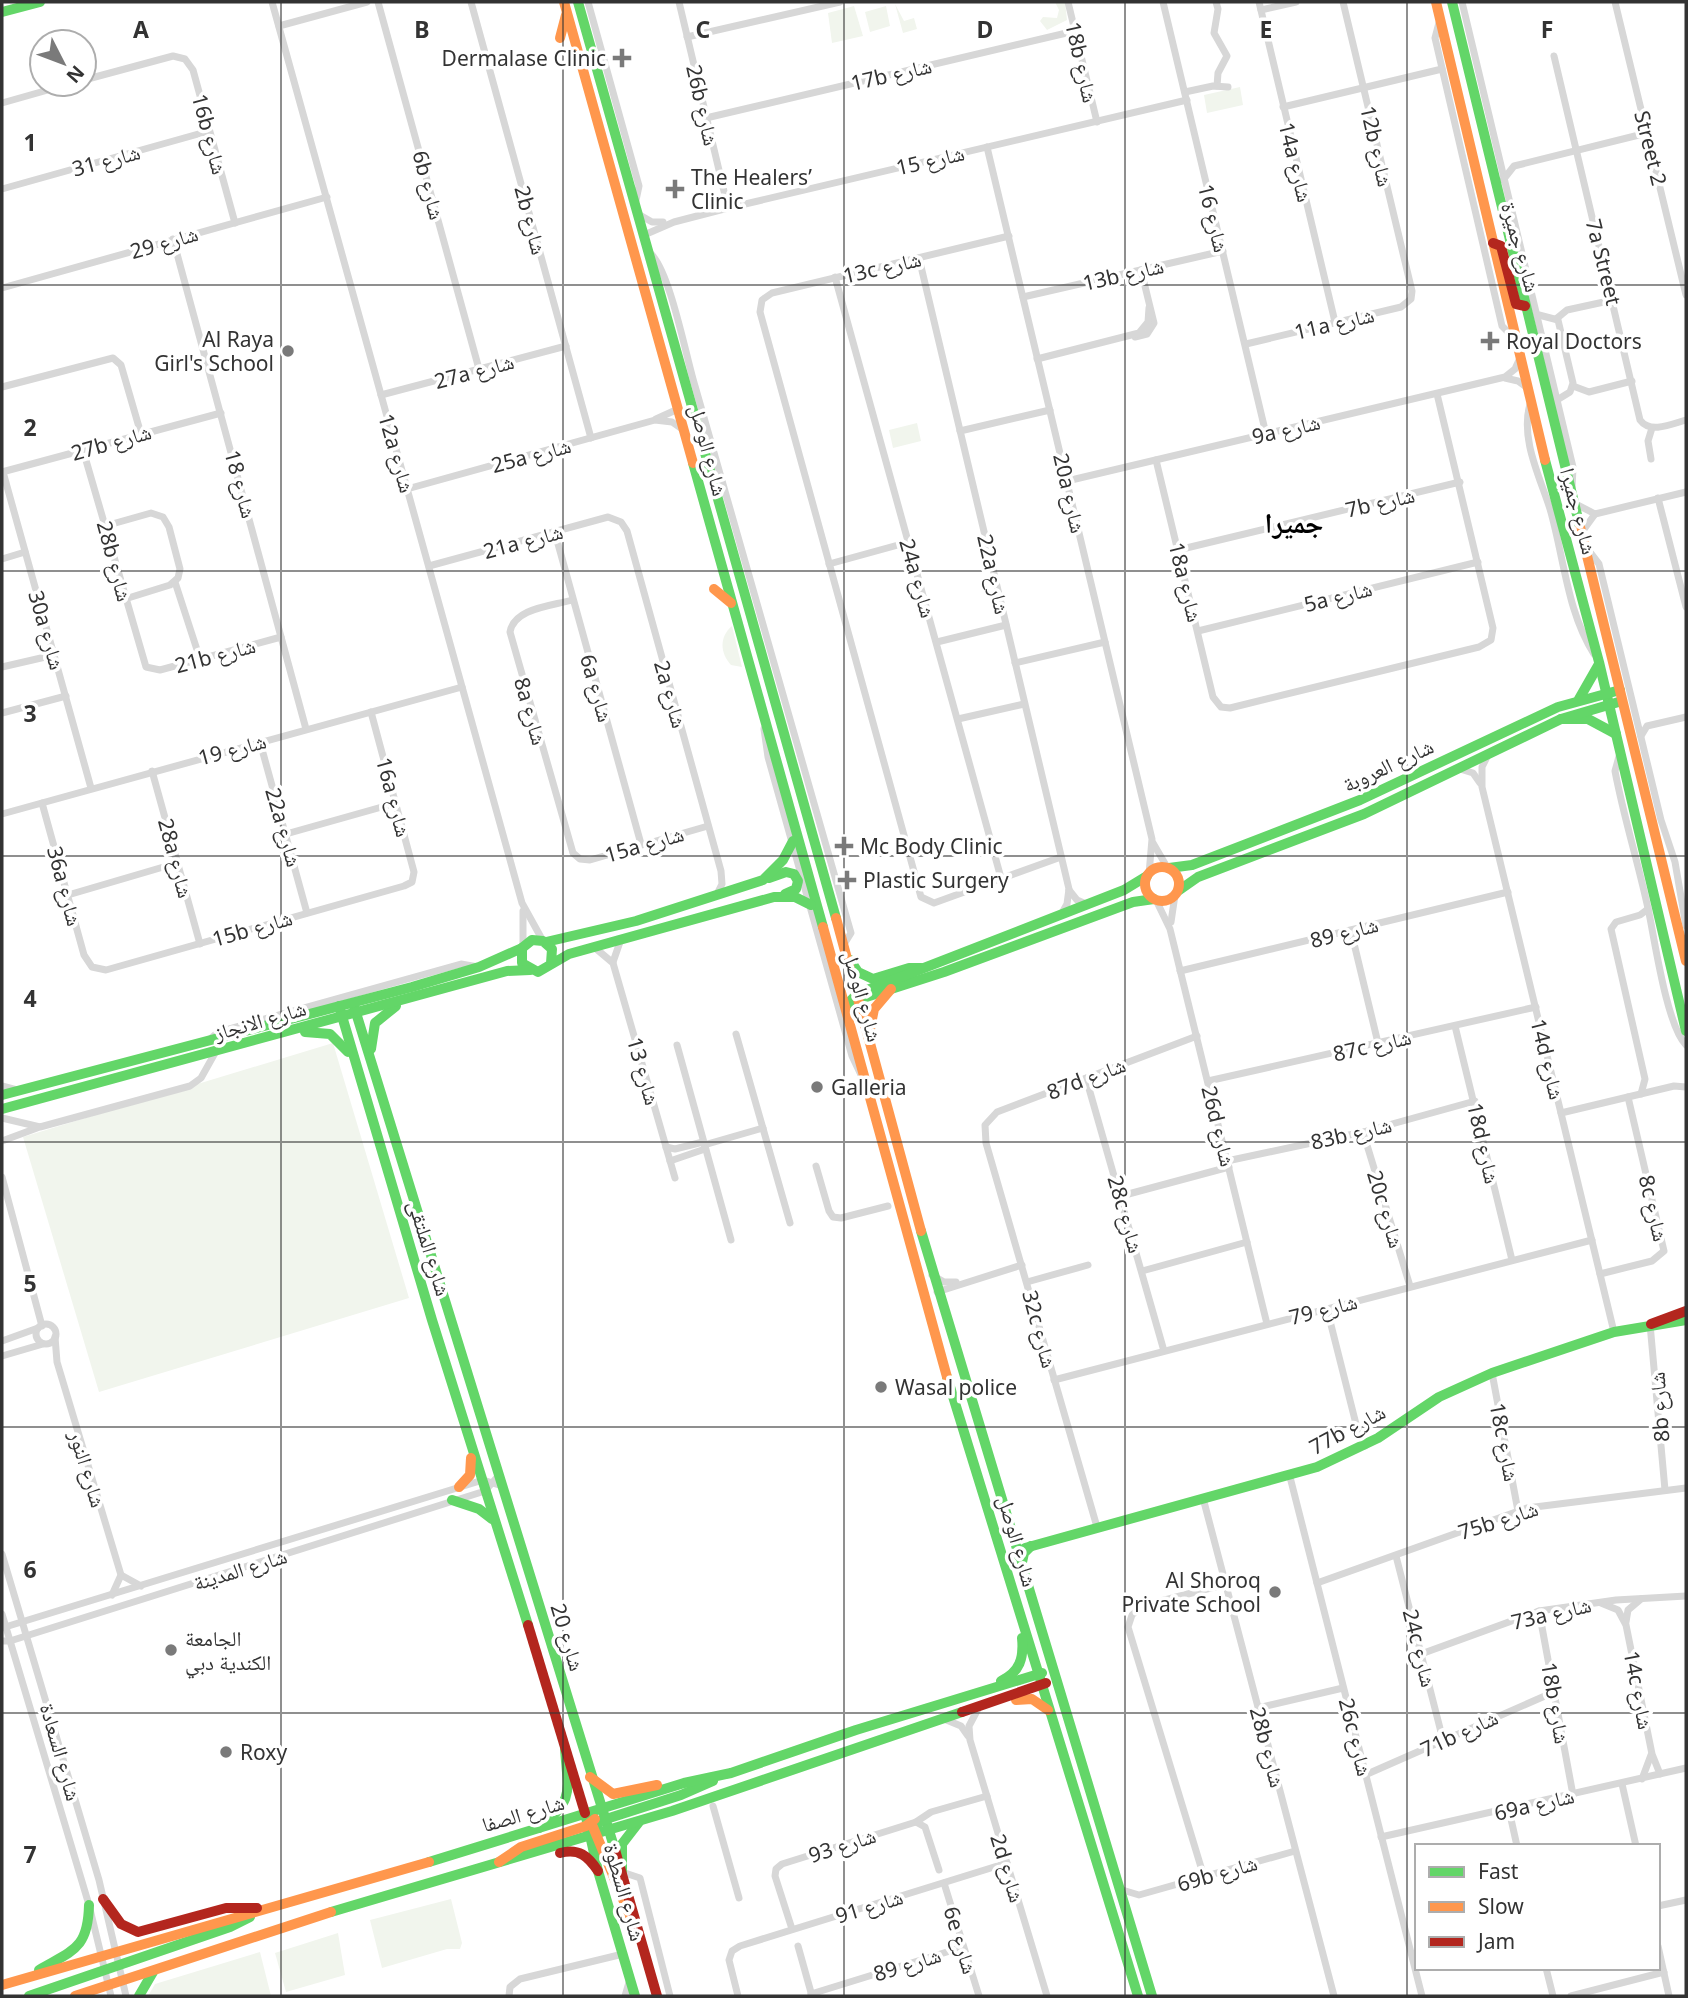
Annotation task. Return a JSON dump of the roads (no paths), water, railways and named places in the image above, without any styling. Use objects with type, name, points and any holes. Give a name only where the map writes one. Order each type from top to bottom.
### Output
[{"type":"main road","points":[[2,12],[40,2]]},
{"type":"main road","name":"شارع الوصل","points":[[578,2],[844,949],[868,1086],[930,1320],[1019,1611],[1085,1783],[1152,1996]]},
{"type":"main road","name":"شارع جميرا","points":[[1436,2],[1520,357],[1600,662],[1686,1031]]},
{"type":"main road","name":"شارع جميرا","points":[[1452,2],[1572,498],[1685,948],[1686,961]]},
{"type":"main road","points":[[559,38],[565,7]]},
{"type":"main road","name":"شارع الوصل","points":[[565,7],[613,170],[764,718],[851,999],[869,1040],[932,1275],[1052,1670],[1045,1681],[1052,1718],[1140,1996]]},
{"type":"main road","points":[[613,170],[633,227],[644,235]]},
{"type":"main road","points":[[1493,243],[1501,246],[1517,306],[1525,306]]},
{"type":"main road","points":[[678,409],[687,415],[702,468],[711,481]]},
{"type":"main road","points":[[696,507],[702,497]]},
{"type":"main road","points":[[714,589],[732,603]]},
{"type":"main road","points":[[755,637],[763,627]]},
{"type":"main road","points":[[1579,699],[1600,662]]},
{"type":"main road","name":"شارع العروبة","points":[[1177,893],[1198,877],[1353,818],[1490,751],[1608,699],[1621,696]]},
{"type":"main road","name":"شارع العروبة","points":[[1168,868],[1192,865],[1360,800],[1522,722],[1579,699],[1608,699]]},
{"type":"main road","points":[[1561,719],[1588,719],[1616,734]]},
{"type":"main road","points":[[763,880],[783,860],[793,841]]},
{"type":"main road","points":[[1157,868],[1168,868],[1179,880],[1177,893],[1167,900],[1155,899],[1126,904],[891,989],[851,999],[921,968],[1124,890],[1157,868]]},
{"type":"main road","points":[[786,872],[796,877],[797,885],[793,892],[569,954],[542,971],[530,970],[521,958],[523,948],[532,940],[569,939],[715,898],[763,880],[786,872]]},
{"type":"main road","points":[[1148,875],[1147,891],[1155,899]]},
{"type":"main road","points":[[774,897],[795,897],[811,905]]},
{"type":"main road","points":[[1675,912],[1682,904]]},
{"type":"main road","points":[[545,941],[552,950],[551,963]]},
{"type":"main road","name":"شارع الانجاز","points":[[354,1008],[479,967],[523,948]]},
{"type":"main road","points":[[844,949],[858,972],[873,979],[909,968],[921,968]]},
{"type":"main road","name":"شارع الانجاز","points":[[2,1095],[206,1042],[458,985],[512,970],[530,970]]},
{"type":"main road","points":[[375,1073],[370,1035],[381,1014],[394,1006],[439,994],[458,985]]},
{"type":"main road","points":[[869,1040],[874,1009],[891,989]]},
{"type":"main road","name":"شارع الملتقى","points":[[354,1008],[492,1450],[500,1485]]},
{"type":"main road","name":"شارع الانجاز","points":[[2,1109],[236,1047],[340,1011]]},
{"type":"main road","name":"شارع الملتقى","points":[[340,1011],[482,1489]]},
{"type":"main road","points":[[236,1047],[259,1045],[312,1031],[327,1032],[344,1045],[358,1078]]},
{"type":"main road","points":[[887,1156],[897,1176],[928,1288],[931,1292],[937,1292]]},
{"type":"main road","name":"77b شارع","points":[[1650,1324],[1686,1311]]},
{"type":"main road","points":[[930,1320],[940,1326],[972,1431],[985,1450]]},
{"type":"main road","name":"77b شارع","points":[[1015,1551],[1050,1539],[1290,1476],[1365,1446],[1439,1397],[1492,1373],[1614,1332],[1686,1320]]},
{"type":"main road","points":[[459,1487],[471,1470],[465,1442],[467,1434]]},
{"type":"main road","points":[[474,1455],[482,1458],[492,1450]]},
{"type":"main road","points":[[482,1489],[500,1490],[500,1485]]},
{"type":"main road","name":"شارع 20","points":[[500,1485],[590,1777],[607,1815]]},
{"type":"main road","name":"شارع 20","points":[[482,1489],[495,1522],[565,1749],[594,1828]]},
{"type":"main road","points":[[452,1500],[479,1508],[495,1522]]},
{"type":"main road","name":"77b شارع","points":[[1008,1530],[1024,1541],[1050,1539]]},
{"type":"main road","points":[[1021,1570],[1022,1556],[1031,1546]]},
{"type":"main road","points":[[980,1693],[987,1686],[1010,1677],[1021,1665],[1024,1653],[1019,1611]]},
{"type":"main road","name":"شارع الصفا","points":[[594,1828],[607,1815],[684,1783],[731,1773],[856,1730],[980,1693],[1045,1681]]},
{"type":"main road","name":"شارع الصفا","points":[[75,1996],[110,1992],[129,1978],[344,1908],[497,1863],[594,1828],[641,1821],[944,1718],[978,1709],[1045,1681]]},
{"type":"main road","points":[[989,1705],[1032,1699],[1042,1703],[1052,1718]]},
{"type":"main road","points":[[536,1831],[562,1808],[568,1798],[565,1749]]},
{"type":"main road","points":[[607,1815],[681,1795],[731,1773]]},
{"type":"main road","points":[[590,1777],[601,1790],[612,1795],[662,1784],[684,1783]]},
{"type":"main road","name":"شارع السطوة","points":[[607,1815],[594,1828],[592,1849],[635,1996]]},
{"type":"main road","name":"شارع الصفا","points":[[2,1985],[573,1818],[594,1828]]},
{"type":"main road","points":[[622,1872],[622,1844],[641,1821]]},
{"type":"main road","points":[[497,1863],[516,1849],[594,1828],[604,1846],[622,1903],[635,1921]]},
{"type":"main road","name":"شارع السطوة","points":[[594,1828],[622,1872],[657,1996]]},
{"type":"main road","points":[[592,1849],[597,1843],[604,1846]]},
{"type":"main road","points":[[497,1863],[522,1865],[572,1849],[587,1855],[598,1871]]},
{"type":"main road","points":[[103,1899],[116,1920],[126,1928],[138,1932],[226,1908],[263,1909]]},
{"type":"main road","points":[[32,1976],[82,1946],[89,1933],[89,1905]]},
{"type":"main road","points":[[29,1996],[230,1927],[263,1909]]},
{"type":"main road","points":[[88,1961],[94,1967],[92,1975]]},
{"type":"main road","points":[[125,1962],[129,1978]]},
{"type":"main road","points":[[139,1996],[153,1972]]},
{"type":"street","name":"12a شارع","points":[[272,2],[523,903],[545,941]]},
{"type":"street","points":[[279,26],[367,2]]},
{"type":"street","name":"6b شارع","points":[[379,2],[479,369]]},
{"type":"street","name":"2b شارع","points":[[471,2],[591,438]]},
{"type":"street","name":"شارع الوصل","points":[[588,2],[639,186],[636,210]]},
{"type":"street","name":"26b شارع","points":[[679,2],[728,208]]},
{"type":"street","points":[[687,37],[840,2]]},
{"type":"street","name":"18b شارع","points":[[1068,2],[1097,122]]},
{"type":"street","name":"شارع 16","points":[[1163,2],[1266,434]]},
{"type":"street","points":[[1216,2],[1219,9],[1213,24],[1214,33],[1227,56],[1219,70],[1217,86]]},
{"type":"street","name":"14a شارع","points":[[1259,2],[1335,323]]},
{"type":"street","points":[[1261,10],[1296,2]]},
{"type":"street","name":"12b شارع","points":[[1343,2],[1412,291]]},
{"type":"street","name":"شارع جميرة","points":[[1462,2],[1523,265],[1539,315],[1542,345],[1574,472],[1572,498]]},
{"type":"street","name":"Street 2","points":[[1615,2],[1686,295]]},
{"type":"street","points":[[1440,18],[1435,34],[1442,69],[1502,326],[1516,340]]},
{"type":"street","name":"17b شارع","points":[[706,118],[1075,31]]},
{"type":"street","name":"16b شارع","points":[[98,76],[173,56],[190,64],[235,223]]},
{"type":"street","name":"7a Street","points":[[1554,56],[1640,420],[1645,426],[1652,428]]},
{"type":"street","points":[[1283,107],[1442,69]]},
{"type":"street","name":"شارع 15","points":[[644,235],[674,222],[728,208],[1097,122],[1217,86],[1228,87]]},
{"type":"street","points":[[2,103],[28,96]]},
{"type":"street","name":"شارع 31","points":[[2,189],[209,131]]},
{"type":"street","points":[[1503,180],[1514,166],[1647,133]]},
{"type":"street","name":"20a شارع","points":[[987,147],[1152,839],[1168,868]]},
{"type":"street","points":[[1497,156],[1514,166]]},
{"type":"street","name":"شارع 29","points":[[2,288],[327,197]]},
{"type":"street","name":"شارع 15","points":[[636,210],[652,222],[674,222]]},
{"type":"street","name":"13c شارع","points":[[829,564],[764,331],[760,305],[772,293],[1009,236]]},
{"type":"street","name":"شارع 18","points":[[173,239],[306,729]]},
{"type":"street","name":"شارع الوصل","points":[[648,251],[660,263],[683,335],[687,361],[851,933],[844,949]]},
{"type":"street","name":"13b شارع","points":[[1023,297],[1223,251]]},
{"type":"street","name":"22a شارع","points":[[919,258],[1069,889]]},
{"type":"street","points":[[1037,359],[1128,337],[1146,326],[1149,308],[1141,270]]},
{"type":"street","name":"24a شارع","points":[[835,277],[1001,878]]},
{"type":"street","name":"11a شارع","points":[[1246,344],[1405,306],[1411,299],[1412,291]]},
{"type":"street","points":[[1556,319],[1567,310],[1613,300]]},
{"type":"street","points":[[1539,315],[1556,319]]},
{"type":"street","points":[[1556,319],[1573,386],[1570,392],[1557,400]]},
{"type":"street","name":"27a شارع","points":[[382,396],[566,346]]},
{"type":"street","points":[[1505,377],[1515,369],[1520,357]]},
{"type":"street","points":[[2,387],[113,358],[121,365],[141,434]]},
{"type":"street","points":[[1505,377],[1518,381],[1529,389]]},
{"type":"street","name":"9a شارع","points":[[1067,481],[1505,377]]},
{"type":"street","points":[[1573,386],[1589,392],[1632,381]]},
{"type":"street","points":[[1437,394],[1478,562]]},
{"type":"street","name":"25a شارع","points":[[407,489],[655,420],[678,409]]},
{"type":"street","points":[[960,431],[1050,410]]},
{"type":"street","name":"27b شارع","points":[[2,472],[221,413]]},
{"type":"street","points":[[655,420],[672,422],[684,431]]},
{"type":"street","points":[[1651,459],[1648,444],[1652,428],[1686,420]]},
{"type":"street","name":"28b شارع","points":[[83,450],[142,662],[149,669]]},
{"type":"street","name":"18a شارع","points":[[1156,460],[1217,704],[1230,708],[1486,645],[1492,640],[1493,628],[1478,562]]},
{"type":"street","name":"30a شارع","points":[[2,472],[91,789]]},
{"type":"street","name":"7b شارع","points":[[1178,550],[1460,482]]},
{"type":"street","points":[[1582,533],[1595,514],[1686,492]]},
{"type":"street","points":[[1572,498],[1595,514]]},
{"type":"street","points":[[1658,498],[1686,607]]},
{"type":"street","points":[[105,526],[151,513],[163,517],[169,527],[180,569],[176,582],[200,659]]},
{"type":"street","name":"21a شارع","points":[[429,566],[608,517],[617,519]]},
{"type":"street","name":"2a شارع","points":[[617,519],[627,531],[721,871],[721,887],[715,898]]},
{"type":"street","name":"6a شارع","points":[[555,533],[641,844]]},
{"type":"street","points":[[909,542],[829,564],[922,897],[934,903],[1061,857]]},
{"type":"street","points":[[1585,546],[1598,561],[1661,820],[1675,862],[1686,926]]},
{"type":"street","points":[[2,559],[25,552]]},
{"type":"street","name":"5a شارع","points":[[1198,631],[1478,562]]},
{"type":"street","points":[[125,599],[176,582]]},
{"type":"street","name":"8a شارع","points":[[572,600],[517,617],[510,632],[570,849],[580,859]]},
{"type":"street","points":[[937,642],[1006,625]]},
{"type":"street","name":"21b شارع","points":[[149,669],[160,670],[281,637]]},
{"type":"street","points":[[1015,663],[1105,642]]},
{"type":"street","points":[[2,667],[54,655]]},
{"type":"street","name":"شارع 19","points":[[2,814],[462,687]]},
{"type":"street","points":[[2,713],[66,696]]},
{"type":"street","points":[[958,719],[1024,704]]},
{"type":"street","name":"16a شارع","points":[[371,712],[414,872],[412,881]]},
{"type":"street","points":[[1636,719],[1647,726],[1686,717]]},
{"type":"street","points":[[764,718],[768,757],[852,1056],[868,1086]]},
{"type":"street","points":[[1641,736],[1647,726]]},
{"type":"street","name":"22a شارع","points":[[260,742],[307,913]]},
{"type":"street","name":"14d شارع","points":[[1490,751],[1481,770],[1482,787],[1614,1332]]},
{"type":"street","points":[[1620,752],[1615,771],[1648,909],[1657,964],[1677,1033],[1686,1045]]},
{"type":"street","points":[[1458,768],[1473,773],[1482,787]]},
{"type":"street","name":"28a شارع","points":[[152,771],[200,944]]},
{"type":"street","name":"36a شارع","points":[[41,803],[83,955],[92,967]]},
{"type":"street","points":[[286,834],[396,803]]},
{"type":"street","name":"15a شارع","points":[[580,859],[590,860],[708,826]]},
{"type":"street","name":"20a شارع","points":[[1148,875],[1152,839]]},
{"type":"street","points":[[68,895],[177,863]]},
{"type":"street","points":[[721,871],[732,883],[746,887]]},
{"type":"street","name":"15b شارع","points":[[92,967],[106,970],[404,887],[412,881]]},
{"type":"street","points":[[1069,889],[1077,900],[1086,904]]},
{"type":"street","points":[[1062,913],[1067,904],[1069,889]]},
{"type":"street","name":"شارع 89","points":[[1181,971],[1507,892]]},
{"type":"street","name":"26d شارع","points":[[1170,929],[1177,893]]},
{"type":"street","name":"26d شارع","points":[[1155,899],[1170,929],[1181,971],[1266,1324]]},
{"type":"street","name":"12a شارع","points":[[523,903],[523,948]]},
{"type":"street","points":[[1641,1094],[1645,1079],[1611,929],[1616,922],[1640,915],[1648,909]]},
{"type":"street","points":[[1351,931],[1378,1043]]},
{"type":"street","points":[[594,947],[613,963],[621,939]]},
{"type":"street","name":"شارع 13","points":[[613,963],[675,1178]]},
{"type":"street","points":[[206,1042],[218,1032],[461,964],[479,967]]},
{"type":"street","name":"87c شارع","points":[[1208,1081],[1536,1007]]},
{"type":"street","name":"18d شارع","points":[[1455,1026],[1512,1260]]},
{"type":"street","points":[[736,1034],[790,1223]]},
{"type":"street","name":"87d شارع","points":[[984,1131],[988,1120],[997,1112],[1197,1036]]},
{"type":"street","points":[[677,1045],[731,1240]]},
{"type":"street","points":[[2,1141],[40,1127],[190,1086],[201,1079],[215,1053]]},
{"type":"street","points":[[1674,1086],[1686,1076]]},
{"type":"street","name":"28c شارع","points":[[1086,1078],[1164,1351]]},
{"type":"street","points":[[2,1086],[18,1091]]},
{"type":"street","points":[[1561,1113],[1674,1086],[1686,1087]]},
{"type":"street","name":"8c شارع","points":[[1600,1274],[1657,1260],[1664,1251],[1628,1097]]},
{"type":"street","name":"83b شارع","points":[[1121,1196],[1228,1164],[1363,1132],[1475,1101]]},
{"type":"street","points":[[2,1118],[40,1127]]},
{"type":"street","points":[[666,1147],[675,1149],[704,1145],[763,1128]]},
{"type":"street","name":"32c شارع","points":[[984,1131],[1097,1527]]},
{"type":"street","name":"20c شارع","points":[[1363,1132],[1410,1286]]},
{"type":"street","points":[[670,1161],[704,1145]]},
{"type":"street","points":[[816,1166],[833,1217],[841,1218],[888,1206]]},
{"type":"street","points":[[2,1177],[42,1324],[37,1337],[57,1362]]},
{"type":"street","name":"شارع 79","points":[[1054,1380],[1592,1240]]},
{"type":"street","points":[[1142,1271],[1247,1242]]},
{"type":"street","points":[[937,1292],[960,1282],[1022,1265]]},
{"type":"street","points":[[1027,1282],[1088,1265]]},
{"type":"street","points":[[932,1275],[944,1282],[960,1282]]},
{"type":"street","points":[[1327,1309],[1356,1423],[1365,1446]]},
{"type":"street","points":[[2,1341],[42,1324],[54,1329],[57,1362]]},
{"type":"street","name":"8b شارع","points":[[1650,1324],[1665,1490]]},
{"type":"street","points":[[2,1356],[44,1344],[55,1337]]},
{"type":"street","name":"شارع النور","points":[[57,1362],[121,1575]]},
{"type":"street","name":"18c شارع","points":[[1492,1373],[1518,1511]]},
{"type":"street","name":"26c شارع","points":[[1290,1476],[1415,1968]]},
{"type":"street","name":"شارع المدينة","points":[[6,1641],[345,1537],[500,1485]]},
{"type":"street","name":"شارع المدينة","points":[[4,1628],[459,1487],[482,1489]]},
{"type":"street","name":"75b شارع","points":[[1317,1583],[1518,1511],[1570,1500],[1686,1488]]},
{"type":"street","name":"28b شارع","points":[[1203,1498],[1334,1996]]},
{"type":"street","name":"شارع السعادة","points":[[2,1554],[28,1636],[117,1951],[125,1962]]},
{"type":"street","name":"24c شارع","points":[[1396,1556],[1443,1741]]},
{"type":"street","points":[[111,1595],[121,1575],[141,1586]]},
{"type":"street","points":[[1204,1877],[1129,1628],[1132,1615],[1142,1606],[1226,1584]]},
{"type":"street","name":"73a شارع","points":[[1421,1654],[1539,1611],[1597,1602],[1686,1596]]},
{"type":"street","name":"14c شارع","points":[[1642,1598],[1628,1610],[1626,1625],[1652,1754],[1660,1774]]},
{"type":"street","name":"14c شارع","points":[[1597,1602],[1615,1607],[1626,1625]]},
{"type":"street","name":"18b شارع","points":[[1539,1611],[1573,1795]]},
{"type":"street","name":"شارع السعادة","points":[[2,1614],[6,1641],[89,1905],[110,1992]]},
{"type":"street","points":[[1258,1708],[1343,1688]]},
{"type":"street","name":"71b شارع","points":[[1365,1775],[1554,1692]]},
{"type":"street","points":[[970,1740],[969,1726],[978,1709]]},
{"type":"street","points":[[944,1718],[961,1726],[970,1740]]},
{"type":"street","name":"2d شارع","points":[[970,1740],[1048,1996]]},
{"type":"street","name":"14c شارع","points":[[1642,1779],[1652,1754]]},
{"type":"street","name":"69a شارع","points":[[1381,1837],[1509,1811],[1686,1768]]},
{"type":"street","points":[[1622,1784],[1636,1844]]},
{"type":"street","points":[[940,1870],[925,1827],[916,1822],[931,1812],[986,1796]]},
{"type":"street","points":[[713,1807],[739,1898]]},
{"type":"street","points":[[1509,1811],[1517,1844]]},
{"type":"street","name":"شارع 93","points":[[792,1929],[775,1876],[779,1866],[916,1822]]},
{"type":"street","name":"69b شارع","points":[[1139,1895],[1295,1851]]},
{"type":"street","name":"شارع 91","points":[[738,1996],[729,1960],[732,1951],[792,1929],[1007,1863]]},
{"type":"street","name":"شارع السطوة","points":[[622,1872],[640,1878],[670,1996]]},
{"type":"street","name":"6e شارع","points":[[944,1883],[979,1996]]},
{"type":"street","points":[[1119,1889],[1139,1895],[1125,1910]]},
{"type":"street","points":[[1660,1906],[1686,1900]]},
{"type":"street","points":[[1406,1932],[1415,1930]]},
{"type":"street","points":[[798,1946],[812,1995]]},
{"type":"street","name":"شارع 89","points":[[812,1995],[963,1947]]},
{"type":"street","points":[[509,1996],[510,1987],[520,1979],[623,1954]]},
{"type":"street","points":[[1660,1955],[1669,1996]]},
{"type":"street","name":"26c شارع","points":[[1416,1970],[1422,1996]]},
{"type":"street","points":[[1546,1970],[1553,1996]]},
{"type":"street","points":[[1571,1996],[1600,1993],[1664,1972]]},
{"type":"street","points":[[126,1996],[129,1978]]},
{"type":"street","points":[[625,1996],[630,1979]]},
{"type":"place","name":"Dermalase Clinic","points":[[622,58]]},
{"type":"place","name":"The Healers’ Clinic","points":[[675,189]]},
{"type":"place","name":"Royal Doctors","points":[[1490,341]]},
{"type":"place","name":"Al Raya Girl's School","points":[[288,351]]},
{"type":"place","name":"Mc Body Clinic","points":[[844,846]]},
{"type":"place","name":"Plastic Surgery","points":[[847,880]]},
{"type":"place","name":"Galleria","points":[[817,1087]]},
{"type":"place","name":"Wasal police","points":[[881,1387]]},
{"type":"place","name":"Al Shoroq Private School","points":[[1275,1592]]},
{"type":"place","name":"الجامعة الكندية دبي","points":[[171,1650]]},
{"type":"place","name":"Roxy","points":[[226,1752]]},
{"type":"district","name":"جميرا","points":[[1294,522]]}]
